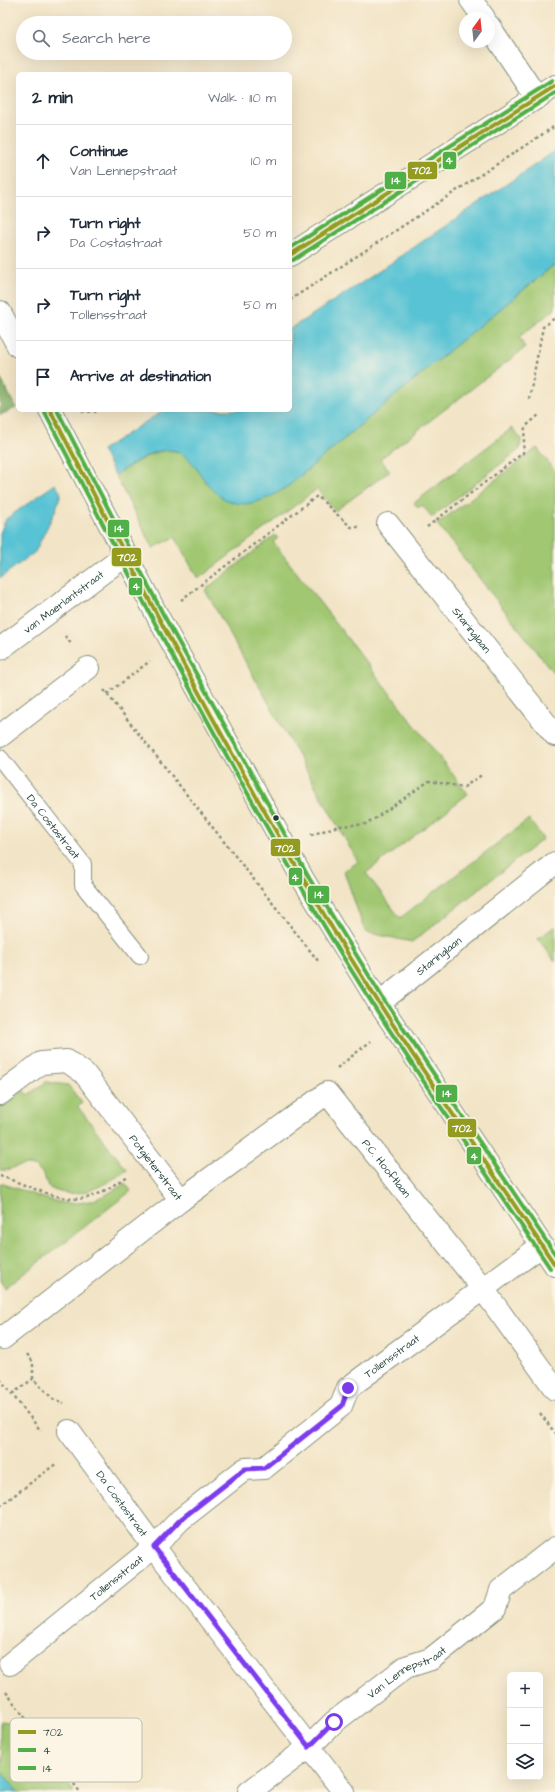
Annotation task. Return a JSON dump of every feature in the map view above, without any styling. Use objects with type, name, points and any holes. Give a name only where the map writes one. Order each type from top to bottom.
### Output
[{"type":"street","points":[[471,0],[480,12]]},
{"type":"street","points":[[292,253],[546,92],[495,33]]},
{"type":"street","points":[[0,312],[16,342]]},
{"type":"street","points":[[51,412],[158,617],[283,845],[379,1004],[555,1265]]},
{"type":"street","name":"Staringlaan","points":[[388,524],[555,735]]},
{"type":"street","name":"van Maerlantstraat","points":[[0,649],[126,555]]},
{"type":"street","points":[[0,736],[88,668]]},
{"type":"street","name":"Staringlaan","points":[[379,1004],[555,863]]},
{"type":"street","name":"Potgieterstraat","points":[[0,1094],[41,1062],[67,1061],[84,1073],[181,1200],[2,1337]]},
{"type":"street","points":[[181,1200],[327,1093]]},
{"type":"street","name":"P.C. Hooftlaan","points":[[327,1093],[483,1289],[555,1389]]},
{"type":"street","name":"Tollensstraat","points":[[10,1664],[154,1547],[180,1520],[245,1469],[264,1468],[342,1406],[348,1388],[541,1246]]},
{"type":"street","name":"Da Costastraat","points":[[69,1431],[154,1547],[344,1792]]},
{"type":"street","name":"Van Lennepstraat","points":[[249,1792],[309,1747],[334,1722],[406,1667],[431,1659],[495,1608],[501,1590],[555,1548]]},
{"type":"lane","name":"Da Costastraat","points":[[0,758],[83,864],[83,885],[140,956]]},
{"type":"path","points":[[292,299],[555,126]]},
{"type":"path","points":[[528,399],[543,327],[555,318]]},
{"type":"path","points":[[404,544],[524,453],[525,427],[540,414]]},
{"type":"path","points":[[158,617],[317,496],[351,527],[388,524]]},
{"type":"path","points":[[49,613],[107,694],[323,968]]},
{"type":"path","points":[[107,694],[173,644]]},
{"type":"path","points":[[283,845],[338,826],[367,824],[429,781],[464,787],[483,774]]},
{"type":"path","points":[[327,1093],[331,1072],[373,1039]]},
{"type":"path","points":[[0,1176],[51,1194],[72,1199],[84,1198],[90,1197],[114,1185],[150,1159]]},
{"type":"path","points":[[2,1337],[30,1355],[33,1362],[33,1379],[53,1399],[66,1404],[69,1409],[69,1431]]},
{"type":"path","points":[[0,1379],[44,1435]]},
{"type":"path","points":[[12,1394],[33,1379]]},
{"type":"path","points":[[0,1506],[62,1459]]},
{"type":"path","points":[[4,1690],[25,1718]]},
{"type":"path","points":[[73,1782],[80,1792]]},
{"type":"green space","points":[[555,264],[555,309],[519,337],[525,348],[380,459],[390,471],[335,511],[317,489],[198,579],[175,537],[153,548],[115,475],[143,458],[164,451],[174,451],[183,454],[192,462],[206,483],[287,487]]},
{"type":"green space","points":[[0,377],[16,408],[0,415]]},
{"type":"green space","points":[[512,428],[521,439],[520,449],[432,517],[422,505],[418,508],[414,503]]},
{"type":"green space","points":[[537,448],[555,471],[555,675],[437,524]]},
{"type":"green space","points":[[275,535],[278,538],[273,542],[468,794],[366,873],[400,918],[529,819],[543,839],[412,942],[365,932],[344,871],[358,862],[205,590]]},
{"type":"green space","points":[[555,926],[555,961],[538,939]]},
{"type":"green space","points":[[46,1082],[68,1085],[82,1103],[78,1107],[127,1170],[99,1187],[79,1193],[68,1193],[58,1192],[48,1187],[39,1169],[31,1165],[0,1170],[0,1108],[23,1090],[28,1095]]},
{"type":"green space","points":[[0,1183],[49,1200],[76,1203],[91,1200],[107,1194],[125,1183],[131,1191],[5,1288],[0,1281]]},
{"type":"green space","points":[[0,1721],[10,1722],[10,1782],[66,1782],[74,1792],[18,1792],[0,1770],[3,1752],[0,1749]]},
{"type":"water","points":[[555,151],[555,264],[287,487],[265,499],[244,504],[234,503],[224,499],[215,492],[185,456],[171,450],[155,452],[140,459],[115,475],[102,450],[161,412],[292,412],[292,328],[369,278]]},
{"type":"water","points":[[55,484],[61,493],[56,509],[35,552],[0,578],[0,533],[6,519]]},
{"type":"water","points":[[0,1770],[18,1792],[0,1792]]},
{"type":"transit line","name":"14","points":[[292,247],[552,81]]},
{"type":"transit line","name":"702","points":[[292,254],[555,86]]},
{"type":"transit line","name":"4","points":[[293,260],[555,93]]},
{"type":"transit line","name":"702","points":[[51,412],[143,588],[238,764],[333,930],[394,1027],[555,1265]]},
{"type":"transit line","name":"14","points":[[58,412],[163,614],[309,878],[384,1000],[555,1254]]},
{"type":"transit line","name":"4","points":[[45,413],[138,591],[233,767],[328,933],[389,1030],[550,1268]]},
{"type":"route","points":[[334,1722],[309,1747],[154,1547],[180,1520],[245,1469],[264,1468],[342,1406],[348,1388]]}]
